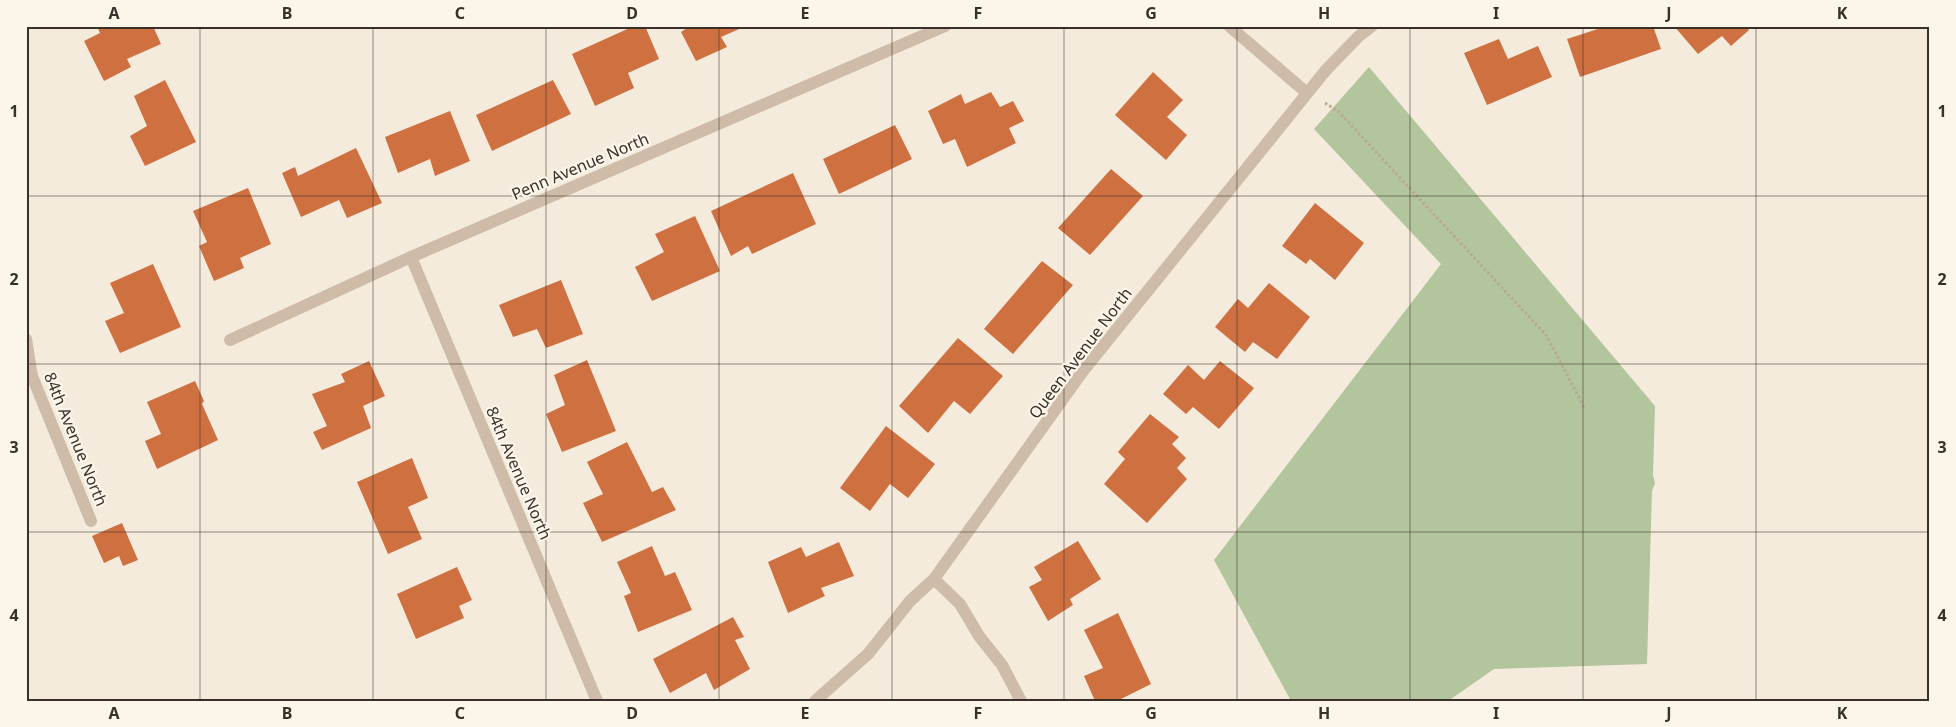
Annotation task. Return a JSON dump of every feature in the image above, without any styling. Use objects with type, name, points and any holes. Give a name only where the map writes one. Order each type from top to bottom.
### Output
[{"type":"street","name":"Penn Avenue North","points":[[230,340],[411,257],[945,26]]},
{"type":"street","points":[[1229,26],[1307,93]]},
{"type":"street","name":"Queen Avenue North","points":[[815,701],[868,654],[910,601],[934,579],[1083,371],[1307,93],[1358,36],[1372,26]]},
{"type":"street","name":"84th Avenue North","points":[[411,257],[597,701]]},
{"type":"street","name":"84th Avenue North","points":[[26,339],[32,376],[91,521]]},
{"type":"street","points":[[934,579],[960,604],[979,636],[1002,665],[1021,701]]},
{"type":"path","points":[[1307,93],[1338,111],[1546,335],[1584,407]]},
{"type":"green space","points":[[1369,67],[1655,406],[1653,475],[1655,483],[1652,491],[1647,664],[1494,669],[1448,701],[1291,701],[1214,560],[1441,264],[1314,129]]},
{"type":"building","points":[[97,26],[153,26],[161,44],[127,59],[131,67],[104,81],[84,41],[100,33]]},
{"type":"building","points":[[634,26],[645,26],[659,59],[628,73],[634,88],[595,106],[572,54]]},
{"type":"building","points":[[690,26],[746,26],[721,37],[727,47],[696,61],[681,32]]},
{"type":"building","points":[[1607,26],[1653,26],[1661,49],[1580,77],[1567,39]]},
{"type":"building","points":[[1674,26],[1746,26],[1749,30],[1731,46],[1722,36],[1698,54]]},
{"type":"building","points":[[1499,39],[1508,59],[1538,46],[1552,77],[1487,105],[1464,53]]},
{"type":"building","points":[[1153,72],[1183,100],[1167,117],[1187,135],[1166,160],[1115,115]]},
{"type":"building","points":[[165,80],[196,142],[145,166],[130,136],[147,126],[134,96]]},
{"type":"building","points":[[553,80],[571,114],[492,151],[476,115]]},
{"type":"building","points":[[991,92],[1000,107],[1013,101],[1024,121],[1009,128],[1016,143],[967,167],[955,139],[943,144],[928,111],[961,94],[965,104]]},
{"type":"building","points":[[450,111],[470,161],[435,176],[430,159],[398,173],[385,137]]},
{"type":"building","points":[[895,125],[912,159],[839,194],[823,159]]},
{"type":"building","points":[[356,148],[382,203],[347,218],[339,200],[301,217],[282,173],[295,167],[298,176]]},
{"type":"building","points":[[1111,169],[1143,196],[1090,255],[1058,228]]},
{"type":"building","points":[[793,173],[816,224],[752,254],[748,246],[731,256],[711,211]]},
{"type":"building","points":[[248,188],[271,244],[240,258],[244,268],[214,281],[199,246],[207,242],[193,211]]},
{"type":"building","points":[[1315,203],[1364,243],[1335,280],[1310,259],[1306,264],[1282,246]]},
{"type":"building","points":[[695,216],[720,271],[652,301],[635,267],[664,252],[655,234]]},
{"type":"building","points":[[1042,261],[1073,285],[1013,354],[984,329]]},
{"type":"building","points":[[153,264],[181,327],[120,353],[105,321],[124,313],[110,283]]},
{"type":"building","points":[[561,280],[583,334],[546,348],[537,329],[513,337],[499,305]]},
{"type":"building","points":[[1269,283],[1310,317],[1277,359],[1253,342],[1245,352],[1215,327],[1238,299],[1248,308]]},
{"type":"building","points":[[958,338],[1003,376],[970,414],[954,401],[928,433],[899,406]]},
{"type":"building","points":[[587,360],[616,431],[562,452],[546,414],[565,405],[554,375]]},
{"type":"building","points":[[369,361],[385,396],[363,406],[371,428],[322,450],[313,432],[327,426],[312,394],[345,382],[341,374]]},
{"type":"building","points":[[1220,361],[1254,388],[1219,429],[1193,407],[1186,414],[1163,394],[1188,365],[1204,380]]},
{"type":"building","points":[[195,381],[204,401],[202,404],[218,440],[157,469],[145,441],[161,434],[147,402]]},
{"type":"building","points":[[1150,414],[1179,437],[1172,444],[1186,458],[1177,468],[1187,479],[1147,523],[1104,484],[1125,459],[1118,452]]},
{"type":"building","points":[[886,426],[935,464],[908,498],[890,484],[870,511],[840,488]]},
{"type":"building","points":[[627,442],[652,492],[663,487],[676,510],[602,542],[583,503],[603,494],[587,462]]},
{"type":"building","points":[[412,458],[428,498],[408,507],[422,539],[388,554],[357,482]]},
{"type":"building","points":[[122,523],[138,560],[123,566],[119,556],[104,563],[92,536]]},
{"type":"building","points":[[1078,541],[1101,579],[1070,599],[1073,605],[1048,621],[1029,587],[1042,580],[1034,567]]},
{"type":"building","points":[[839,542],[854,576],[821,588],[825,596],[788,613],[768,562],[801,547],[806,557]]},
{"type":"building","points":[[652,546],[665,576],[675,572],[692,610],[638,632],[624,596],[631,593],[617,562]]},
{"type":"building","points":[[457,567],[472,600],[459,606],[464,618],[416,639],[397,594]]},
{"type":"building","points":[[1118,613],[1151,684],[1117,701],[1095,701],[1084,676],[1103,668],[1084,630]]},
{"type":"building","points":[[733,617],[744,637],[735,640],[750,669],[714,690],[706,673],[670,693],[653,659]]}]
